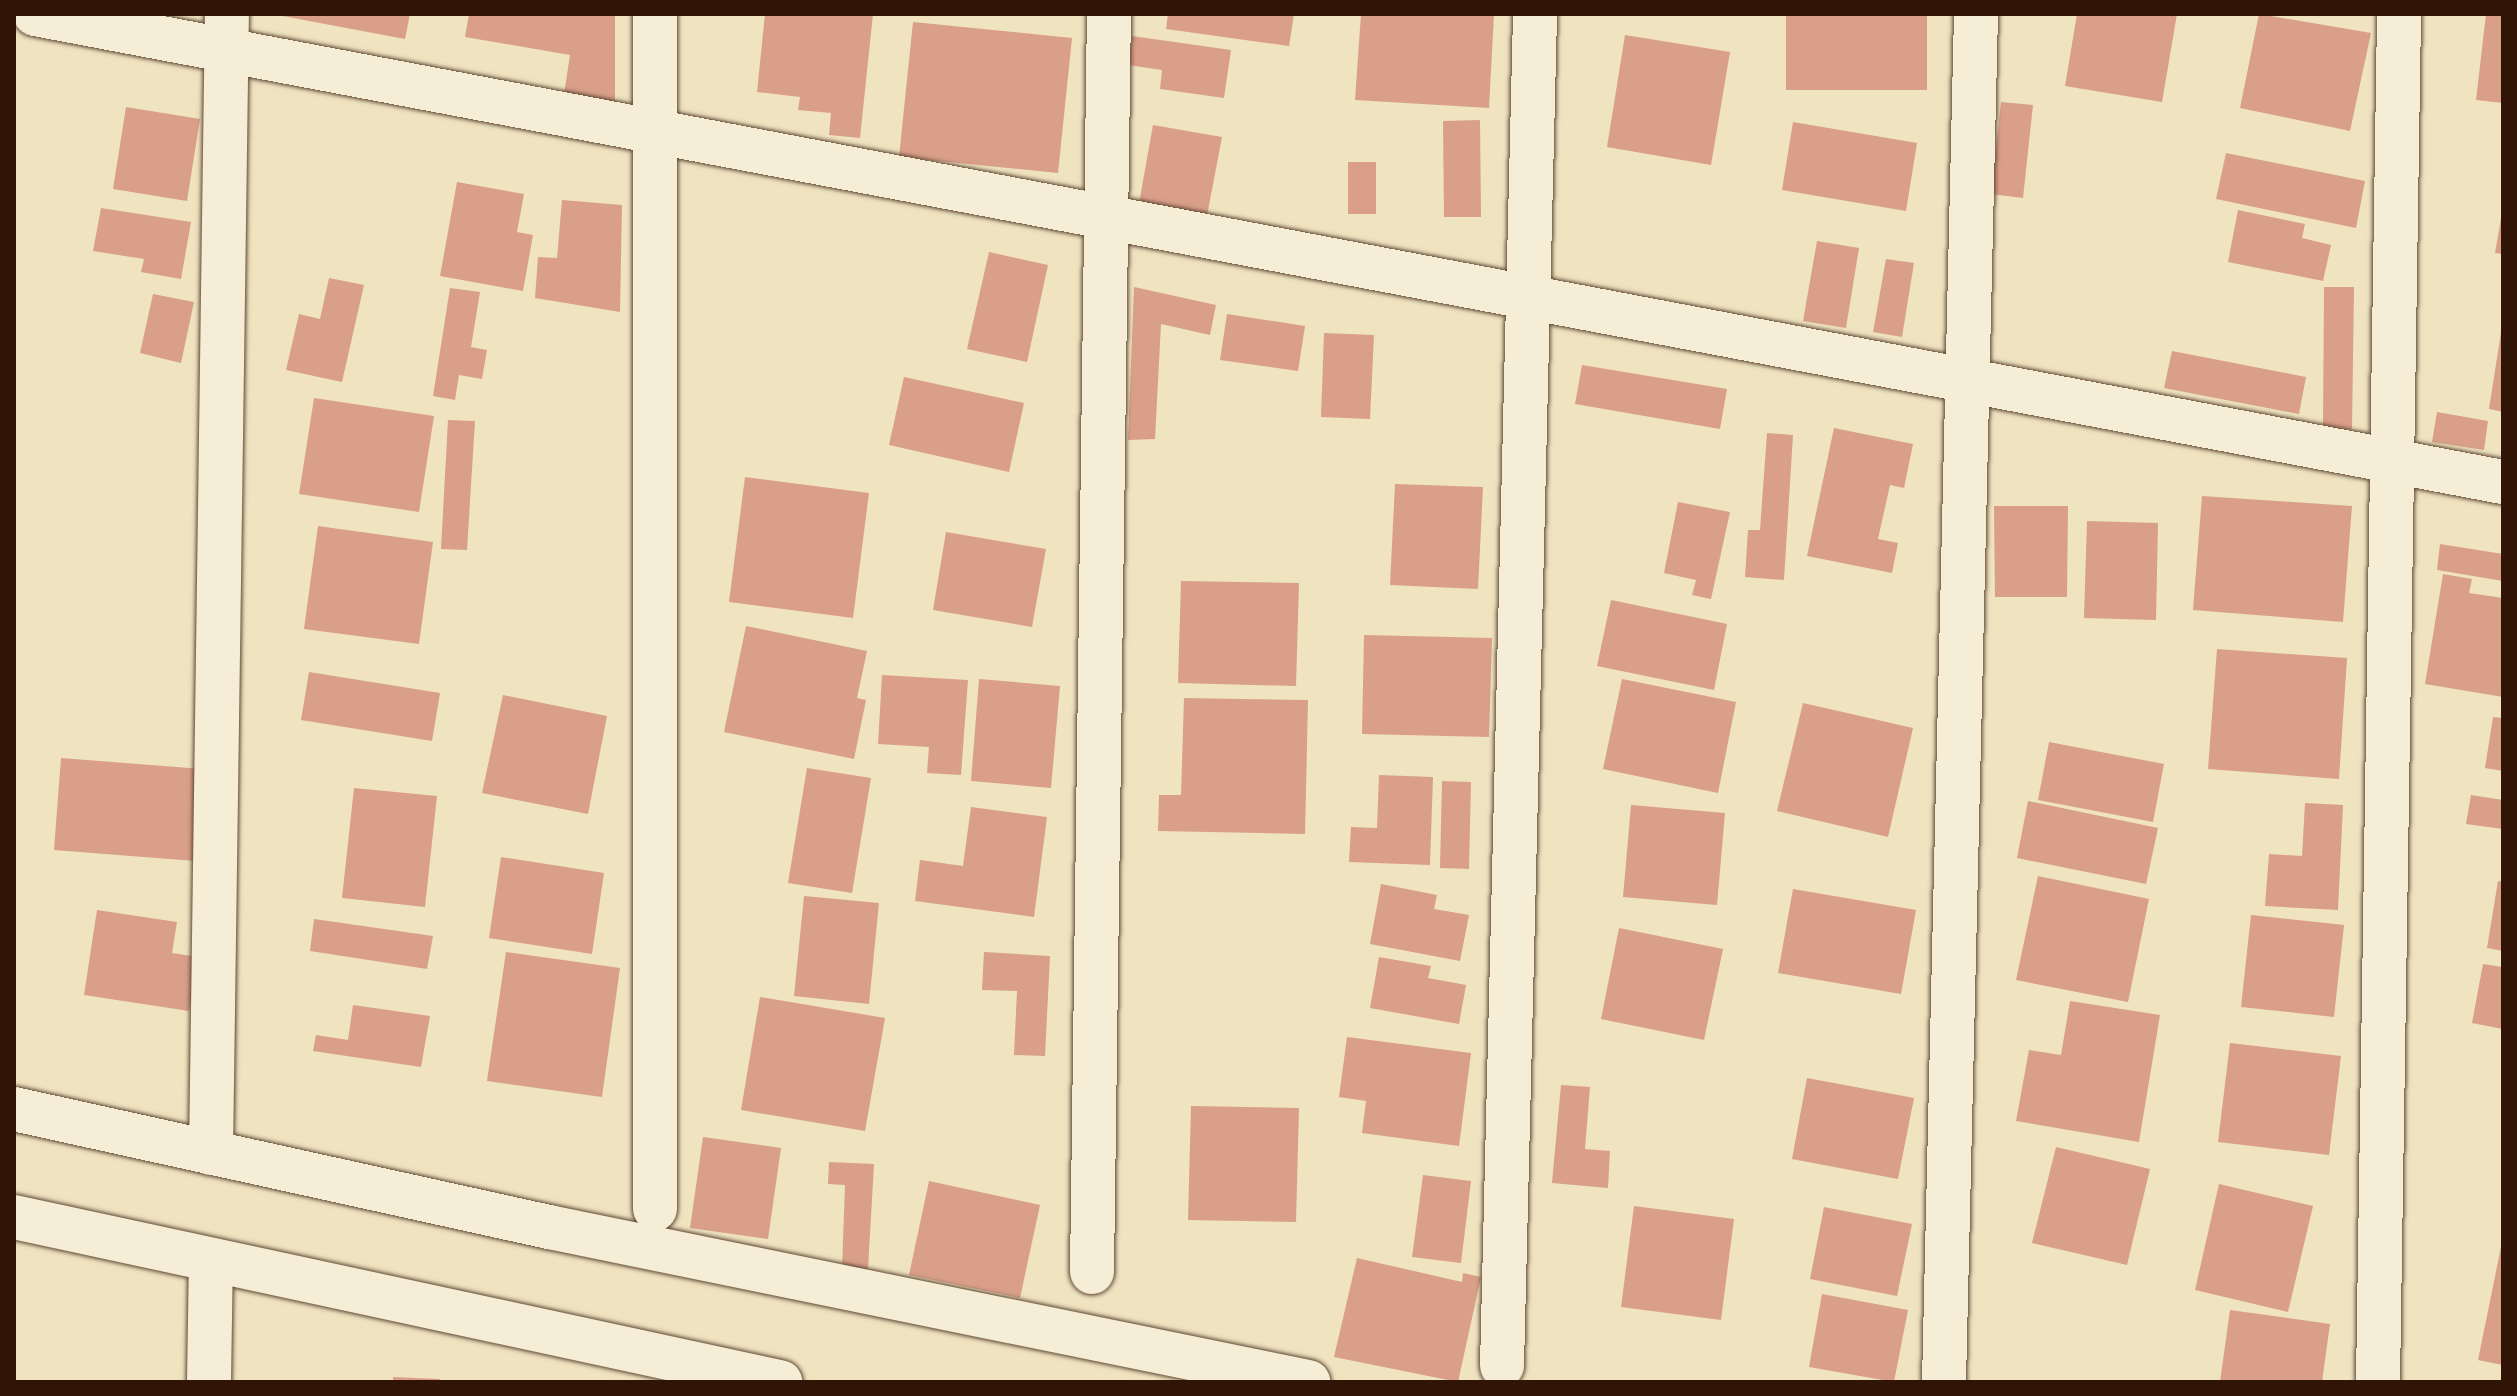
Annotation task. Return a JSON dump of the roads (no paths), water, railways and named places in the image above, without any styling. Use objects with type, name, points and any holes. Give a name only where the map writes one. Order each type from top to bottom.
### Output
[{"type":"street","points":[[35,14],[227,34],[654,134],[1528,301],[2503,482]]},
{"type":"street","points":[[655,14],[655,1209]]},
{"type":"street","points":[[1092,1272],[1109,14]]},
{"type":"street","points":[[1502,1366],[1535,14]]},
{"type":"street","points":[[1944,1382],[1976,14]]},
{"type":"street","points":[[2378,1382],[2399,14]]},
{"type":"street","points":[[211,1153],[227,34]]},
{"type":"street","points":[[14,1109],[1308,1382]]},
{"type":"street","points":[[14,1217],[780,1382]]},
{"type":"street","points":[[209,1382],[211,1260]]}]
